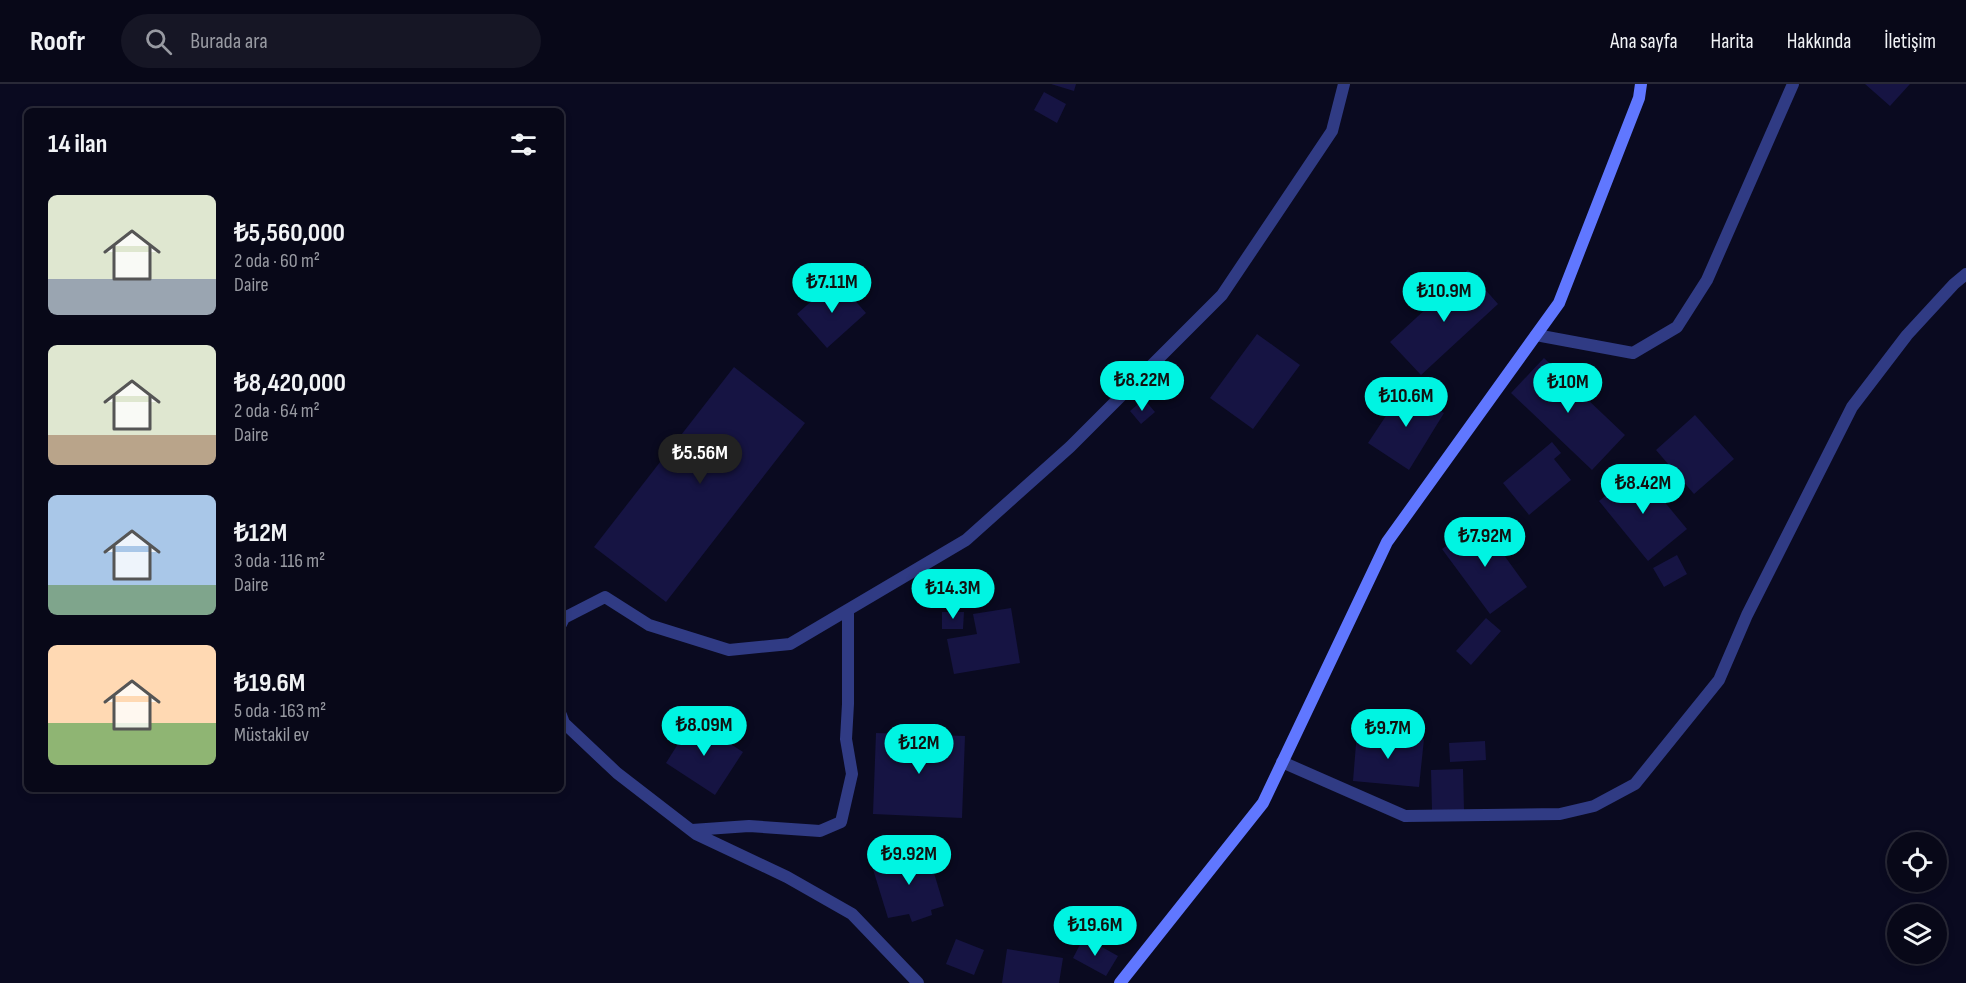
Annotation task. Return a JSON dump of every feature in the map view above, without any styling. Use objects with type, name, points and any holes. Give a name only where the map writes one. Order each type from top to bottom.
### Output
[{"type":"street","points":[[564,618],[605,597],[649,625],[729,650],[790,644],[966,540],[1070,447],[1222,295],[1332,131],[1344,84]]},
{"type":"street","points":[[1119,983],[1263,803],[1387,542],[1559,303],[1639,98],[1641,84]]},
{"type":"street","points":[[1536,335],[1633,353],[1677,327],[1707,280],[1793,84]]},
{"type":"street","points":[[1282,762],[1405,816],[1560,814],[1594,806],[1635,784],[1719,680],[1747,615],[1852,407],[1907,335],[1966,274]]},
{"type":"street","points":[[692,830],[748,826],[820,831],[842,822],[852,774],[846,739],[848,610]]},
{"type":"street","points":[[564,723],[617,773],[692,830],[787,877],[852,914],[918,983]]},
{"type":"building","points":[[1051,84],[1076,84],[1074,91]]},
{"type":"building","points":[[1865,84],[1910,84],[1890,106]]},
{"type":"building","points":[[1044,92],[1066,104],[1057,123],[1034,110]]},
{"type":"building","points":[[1468,270],[1498,304],[1421,375],[1390,342]]},
{"type":"building","points":[[836,279],[866,313],[827,348],[797,314]]},
{"type":"building","points":[[1257,334],[1300,365],[1253,429],[1210,398]]},
{"type":"building","points":[[1544,358],[1625,435],[1592,470],[1511,393]]},
{"type":"building","points":[[734,367],[805,423],[666,602],[594,547]]},
{"type":"building","points":[[1405,387],[1444,413],[1409,470],[1368,443]]},
{"type":"building","points":[[1144,399],[1155,412],[1141,424],[1130,411]]},
{"type":"building","points":[[1695,415],[1734,459],[1694,494],[1656,450]]},
{"type":"building","points":[[1552,442],[1561,453],[1554,459],[1571,480],[1529,515],[1503,483]]},
{"type":"building","points":[[1638,470],[1687,529],[1648,561],[1599,501]]},
{"type":"building","points":[[1480,522],[1527,587],[1490,614],[1442,549]]},
{"type":"building","points":[[1677,555],[1687,574],[1664,587],[1653,568]]},
{"type":"building","points":[[1011,608],[1020,663],[954,674],[947,639],[977,634],[973,614]]},
{"type":"building","points":[[942,612],[964,612],[963,629],[942,629]]},
{"type":"building","points":[[1486,618],[1501,631],[1471,665],[1456,651]]},
{"type":"building","points":[[693,720],[743,752],[715,795],[666,763]]},
{"type":"building","points":[[1357,732],[1424,739],[1419,787],[1353,781]]},
{"type":"building","points":[[876,733],[965,736],[962,818],[873,814]]},
{"type":"building","points":[[1485,741],[1486,760],[1450,762],[1449,743]]},
{"type":"building","points":[[1463,769],[1464,810],[1432,810],[1431,770]]},
{"type":"building","points":[[927,850],[944,906],[931,910],[932,915],[912,922],[909,914],[888,918],[872,866]]},
{"type":"building","points":[[1084,937],[1118,956],[1106,976],[1073,958]]},
{"type":"building","points":[[956,939],[984,950],[974,975],[946,964]]},
{"type":"building","points":[[1007,949],[1063,958],[1059,983],[1002,983]]}]
